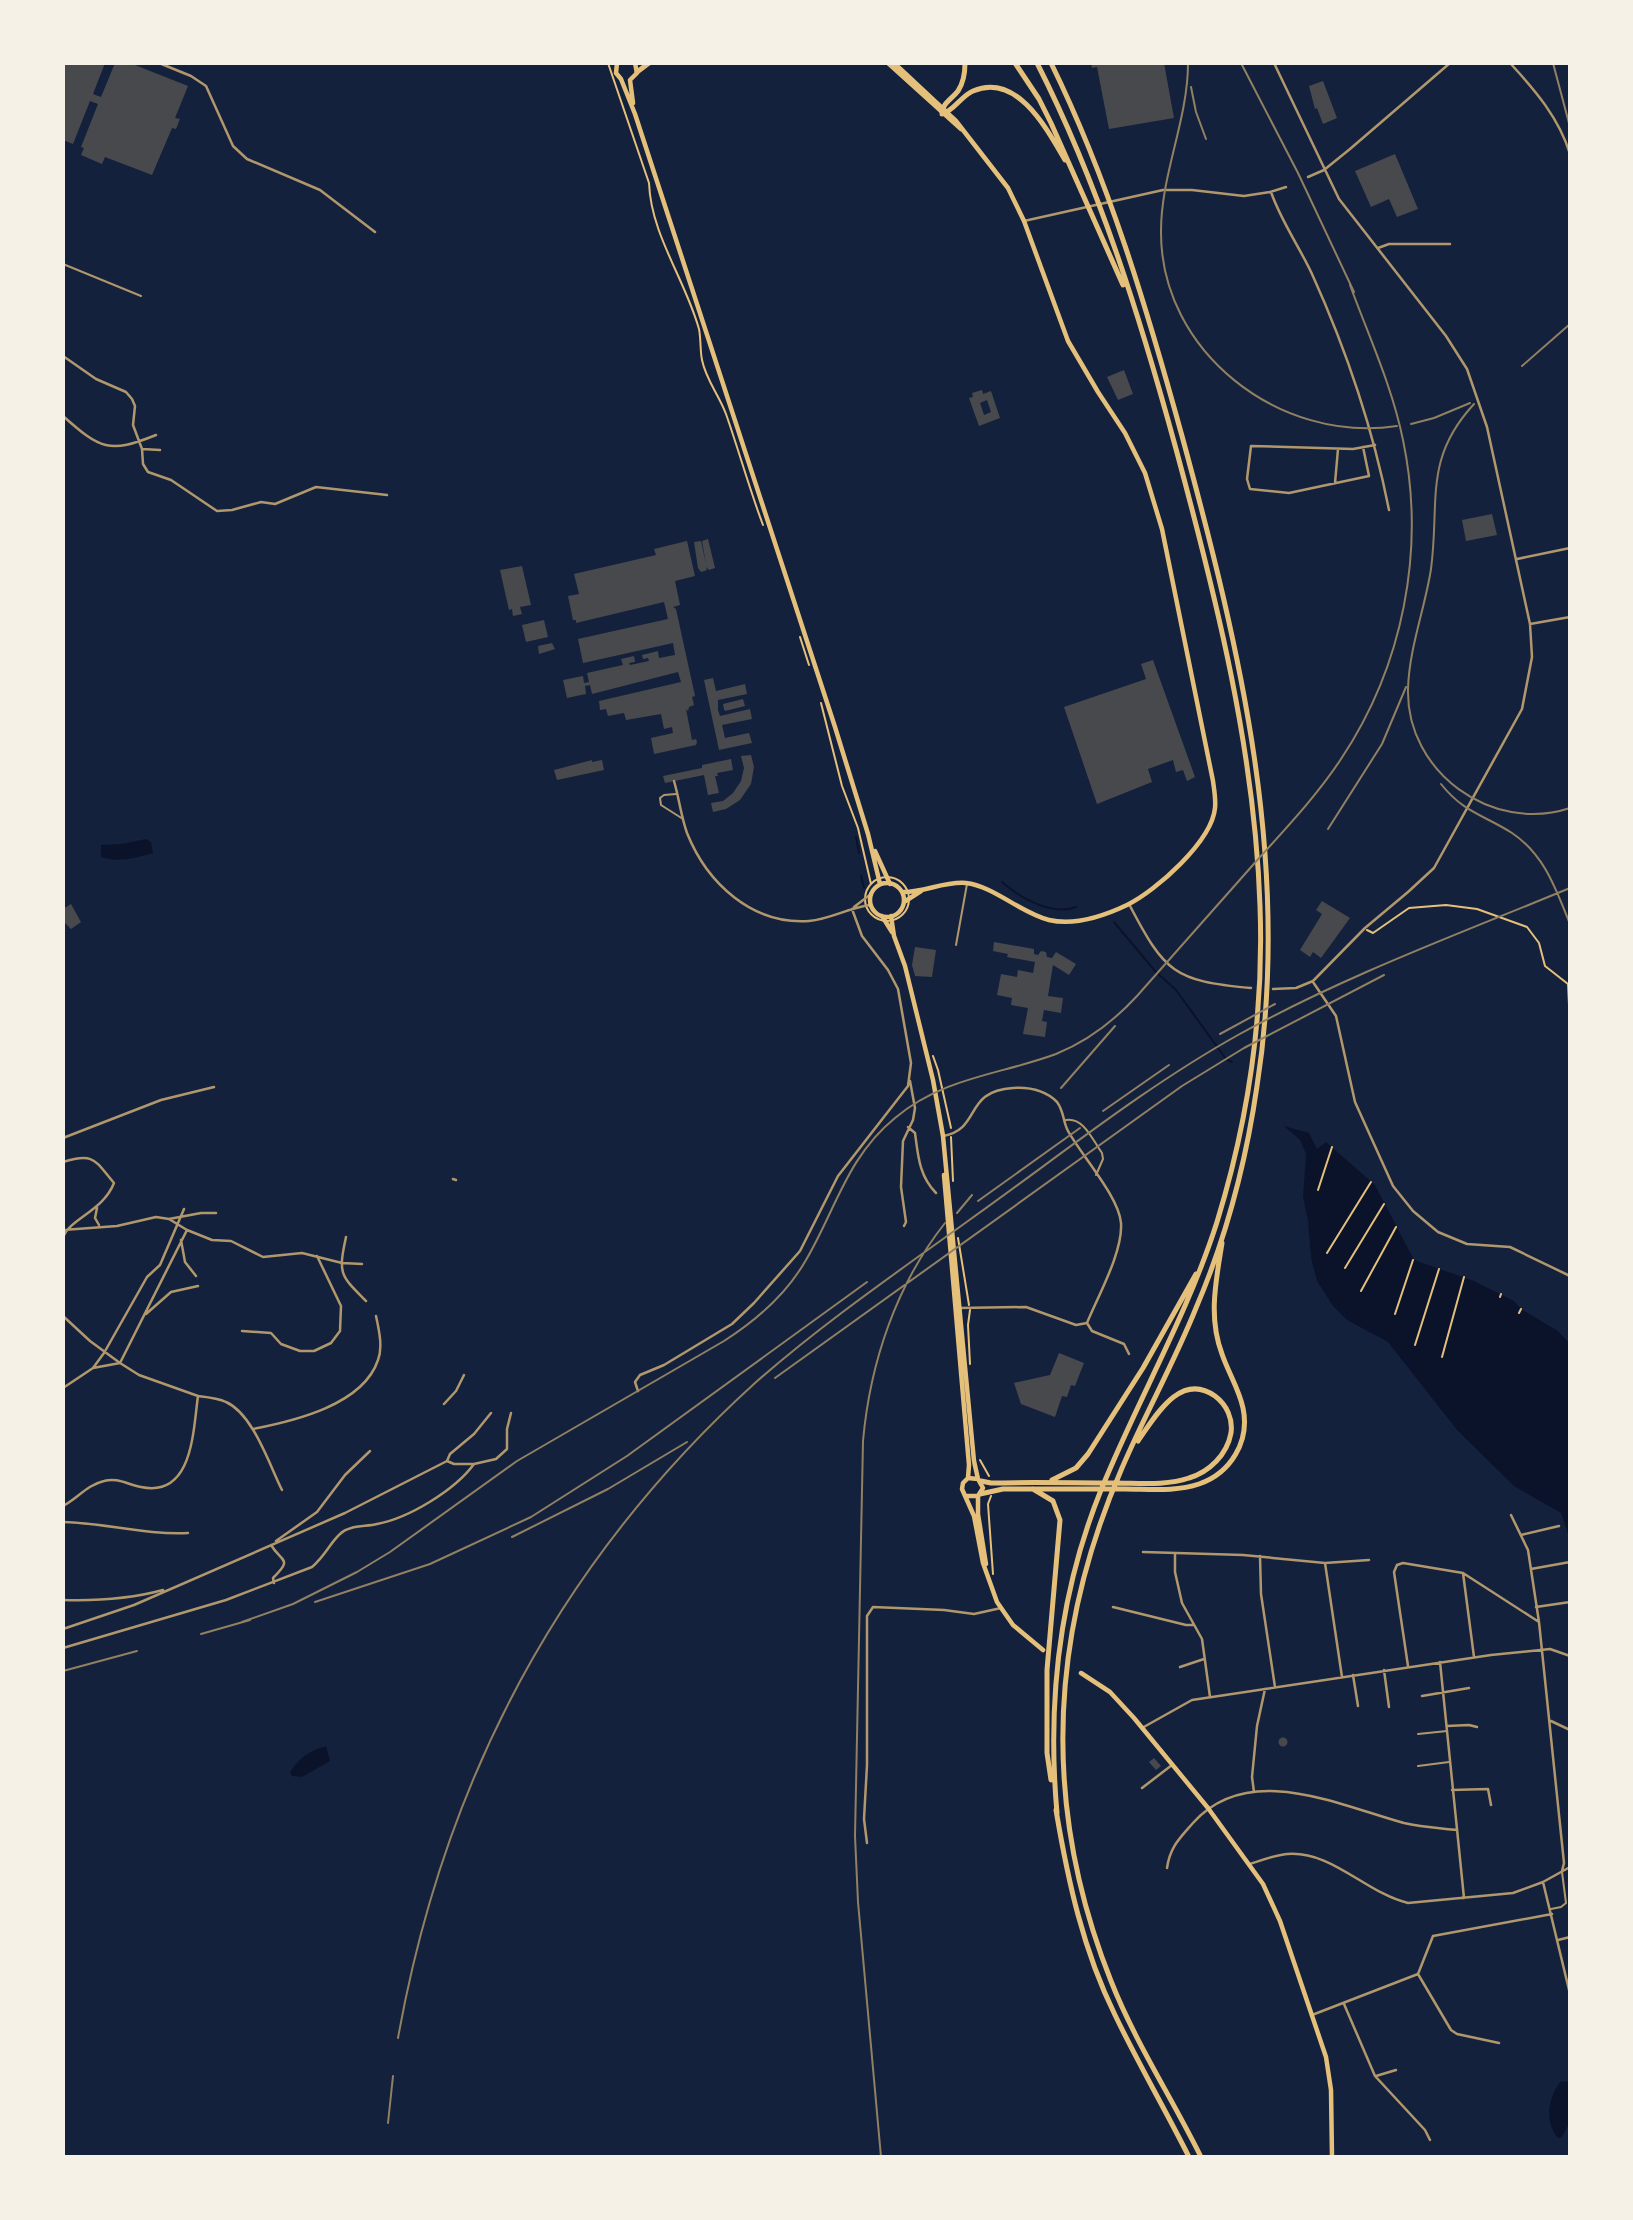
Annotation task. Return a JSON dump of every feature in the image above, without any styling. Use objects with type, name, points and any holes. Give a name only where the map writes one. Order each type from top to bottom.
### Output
[{"type":"highway","points":[[637,72],[649,63]]},
{"type":"highway","points":[[944,111],[963,80],[965,63]]},
{"type":"highway","points":[[1014,63],[1039,99],[1133,307]]},
{"type":"highway","points":[[1037,63],[1055,98],[1103,215],[1161,396],[1192,508],[1243,747],[1255,835],[1260,907],[1260,961],[1252,1062],[1230,1174],[1206,1256],[1188,1304],[1112,1464],[1077,1559],[1056,1662],[1052,1719],[1057,1812]]},
{"type":"highway","points":[[1051,63],[1087,141],[1105,189],[1165,376],[1201,506],[1245,710],[1265,833],[1270,950],[1263,1042],[1250,1133],[1225,1226],[1197,1306],[1102,1514],[1076,1605],[1065,1674],[1062,1719],[1063,1775],[1073,1853],[1095,1938],[1113,1986],[1201,2157]]},
{"type":"highway","points":[[944,111],[981,88],[1003,90],[1016,96],[1037,116],[1074,174]]},
{"type":"highway","points":[[979,1480],[991,1487],[1033,1489],[1187,1488],[1208,1481],[1230,1462],[1240,1446],[1244,1418],[1215,1327],[1214,1291],[1225,1226]]},
{"type":"highway","points":[[1041,1483],[1062,1477],[1083,1462],[1143,1368],[1206,1256]]},
{"type":"highway","points":[[979,1495],[991,1487],[1041,1483],[1155,1483],[1188,1479],[1207,1470],[1225,1450],[1231,1428],[1225,1405],[1212,1394],[1196,1390],[1180,1392],[1161,1408],[1128,1455]]},
{"type":"highway","points":[[1033,1489],[1053,1501],[1060,1520],[1049,1638],[1047,1753],[1071,1892],[1085,1940],[1114,2015],[1189,2157]]},
{"type":"main road","points":[[617,63],[616,73],[635,114],[733,410],[868,834],[880,881],[871,894],[869,905],[876,913],[887,918],[905,966],[938,1102],[943,1136],[974,1461],[983,1488],[979,1495],[978,1514],[990,1577]]},
{"type":"main road","points":[[635,63],[637,72],[630,80],[635,114]]},
{"type":"main road","points":[[888,63],[944,111]]},
{"type":"main road","points":[[894,63],[962,130],[1008,188],[1024,221],[1068,341],[1125,433],[1145,473],[1162,528],[1213,781],[1216,808],[1209,827],[1193,852],[1170,873],[1129,904],[1094,918],[1067,922],[1049,920],[967,883],[905,892]]},
{"type":"main road","points":[[621,79],[630,80]]},
{"type":"main road","points":[[868,834],[889,881]]},
{"type":"main road","points":[[880,881],[889,881],[899,887],[905,892],[906,901]]},
{"type":"main road","points":[[887,918],[925,889]]},
{"type":"main road","points":[[959,1308],[968,1478],[962,1486],[1001,1608],[1013,1625],[1043,1650]]},
{"type":"main road","points":[[968,1478],[979,1480]]},
{"type":"main road","points":[[967,1496],[972,1498],[979,1495]]},
{"type":"main road","points":[[1081,1673],[1110,1692],[1142,1728],[1208,1808],[1263,1884],[1280,1921],[1326,2057],[1330,2082],[1332,2157]]},
{"type":"street","points":[[159,63],[191,76],[206,86],[233,146],[243,156],[320,190],[375,232]]},
{"type":"street","points":[[1273,989],[1296,988],[1312,981],[1365,928],[1434,868],[1522,709],[1529,684],[1532,657],[1530,624],[1517,559],[1487,427],[1467,369],[1446,335],[1339,199],[1274,63]]},
{"type":"street","points":[[1308,177],[1324,170],[1450,63]]},
{"type":"street","points":[[1510,63],[1544,101],[1570,154]]},
{"type":"street","points":[[1024,221],[1163,190],[1192,190],[1244,196],[1286,187]]},
{"type":"street","points":[[1271,192],[1324,303],[1375,445],[1389,510]]},
{"type":"street","points":[[1378,248],[1389,244],[1450,244]]},
{"type":"street","points":[[63,356],[96,379],[127,392],[132,398],[135,406],[134,425],[142,449],[143,464],[148,472],[171,480],[217,511],[261,502],[275,503],[316,487],[387,495]]},
{"type":"street","points":[[63,416],[99,446],[118,447],[156,435]]},
{"type":"street","points":[[1363,447],[1369,477],[1289,493],[1250,489],[1247,479],[1251,446],[1338,449],[1375,445]]},
{"type":"street","points":[[142,449],[160,450]]},
{"type":"street","points":[[1335,483],[1338,449]]},
{"type":"street","points":[[1517,559],[1570,548]]},
{"type":"street","points":[[1530,624],[1570,617]]},
{"type":"street","points":[[674,781],[683,819],[702,863],[720,887],[740,903],[768,915],[793,921],[822,919],[869,905]]},
{"type":"street","points":[[852,909],[871,894]]},
{"type":"street","points":[[1129,904],[1154,949],[1179,974],[1204,983],[1251,988]]},
{"type":"street","points":[[852,909],[862,936],[888,970],[898,989],[911,1055],[910,1081],[915,1108],[914,1119],[902,1141],[904,1226]]},
{"type":"street","points":[[1312,981],[1336,1016],[1355,1102],[1393,1186],[1413,1211],[1438,1232],[1467,1244],[1510,1247],[1570,1276]]},
{"type":"street","points":[[638,1391],[635,1382],[640,1375],[664,1365],[732,1324],[794,1258],[843,1169],[876,1124],[904,1094],[910,1081]]},
{"type":"street","points":[[63,1138],[161,1100],[214,1087]]},
{"type":"street","points":[[943,1136],[951,1135],[965,1127],[981,1098],[999,1090],[1034,1089],[1047,1094],[1058,1103],[1066,1128],[1115,1202],[1121,1221],[1116,1251],[1087,1323]]},
{"type":"street","points":[[908,1127],[915,1133],[922,1173],[936,1193]]},
{"type":"street","points":[[63,1161],[86,1156],[94,1160],[114,1183],[97,1208],[64,1230],[63,1237]]},
{"type":"street","points":[[97,1208],[99,1226]]},
{"type":"street","points":[[63,1388],[93,1368],[104,1353],[147,1278],[160,1265],[184,1209]]},
{"type":"street","points":[[64,1230],[117,1226],[156,1217],[169,1219],[216,1213]]},
{"type":"street","points":[[169,1219],[187,1230],[212,1240],[231,1241],[263,1257],[302,1253],[341,1263],[362,1264]]},
{"type":"street","points":[[120,1363],[187,1230]]},
{"type":"street","points":[[346,1237],[341,1263],[342,1275],[366,1301]]},
{"type":"street","points":[[181,1240],[185,1262],[197,1276]]},
{"type":"street","points":[[242,1331],[271,1333],[281,1344],[300,1351],[314,1351],[331,1343],[340,1331],[341,1306],[317,1256]]},
{"type":"street","points":[[143,1316],[171,1292],[198,1286]]},
{"type":"street","points":[[959,1308],[1027,1307],[1076,1325],[1087,1323]]},
{"type":"street","points":[[63,1316],[104,1353],[139,1376],[198,1396],[225,1401],[241,1411],[253,1429],[282,1490]]},
{"type":"street","points":[[253,1429],[295,1421],[323,1409],[361,1387],[378,1360],[380,1334],[376,1316]]},
{"type":"street","points":[[1087,1323],[1092,1331],[1124,1344],[1129,1354]]},
{"type":"street","points":[[93,1368],[120,1363]]},
{"type":"street","points":[[444,1404],[456,1391],[464,1376]]},
{"type":"street","points":[[63,1506],[76,1499],[89,1486],[107,1479],[125,1481],[141,1487],[161,1487],[175,1481],[184,1470],[198,1396]]},
{"type":"street","points":[[63,1629],[134,1605],[345,1513],[447,1461],[450,1454],[474,1434],[491,1413]]},
{"type":"street","points":[[447,1461],[454,1464],[474,1464],[496,1459],[507,1449],[507,1429],[511,1413]]},
{"type":"street","points":[[271,1545],[317,1512],[345,1475],[370,1451]]},
{"type":"street","points":[[63,1648],[226,1600],[312,1567],[323,1558],[340,1533],[359,1526],[378,1524],[411,1512],[465,1476],[474,1464]]},
{"type":"street","points":[[1511,1515],[1528,1550],[1539,1622],[1564,1863],[1562,1871]]},
{"type":"street","points":[[63,1522],[113,1526],[141,1532],[188,1533]]},
{"type":"street","points":[[1521,1535],[1559,1526]]},
{"type":"street","points":[[271,1545],[285,1561],[285,1566],[273,1578],[274,1583]]},
{"type":"street","points":[[1143,1552],[1260,1556],[1325,1563],[1369,1560]]},
{"type":"street","points":[[1175,1553],[1175,1572],[1182,1603],[1202,1639],[1210,1697]]},
{"type":"street","points":[[1260,1556],[1261,1594],[1275,1687]]},
{"type":"street","points":[[1531,1569],[1570,1562]]},
{"type":"street","points":[[1325,1563],[1342,1677]]},
{"type":"street","points":[[1408,1667],[1394,1572],[1398,1565],[1404,1563],[1463,1573],[1539,1622]]},
{"type":"street","points":[[1463,1573],[1474,1657]]},
{"type":"street","points":[[63,1600],[134,1598],[172,1588]]},
{"type":"street","points":[[1536,1607],[1570,1602]]},
{"type":"street","points":[[1112,1607],[1194,1625]]},
{"type":"street","points":[[867,1843],[864,1819],[867,1765],[867,1616],[873,1608],[944,1610],[974,1614],[1001,1608]]},
{"type":"street","points":[[1142,1728],[1192,1700],[1541,1649],[1550,1649],[1570,1656]]},
{"type":"street","points":[[1180,1667],[1204,1659]]},
{"type":"street","points":[[1440,1662],[1464,1898]]},
{"type":"street","points":[[1384,1671],[1389,1707]]},
{"type":"street","points":[[1353,1675],[1358,1706]]},
{"type":"street","points":[[1422,1696],[1469,1688]]},
{"type":"street","points":[[1254,1792],[1252,1777],[1257,1726],[1265,1689]]},
{"type":"street","points":[[1549,1721],[1570,1730]]},
{"type":"street","points":[[1447,1729],[1469,1725],[1477,1727]]},
{"type":"street","points":[[1142,1788],[1172,1765]]},
{"type":"street","points":[[1452,1790],[1488,1788],[1491,1805]]},
{"type":"street","points":[[1167,1868],[1171,1849],[1208,1808],[1217,1802],[1254,1792],[1312,1796],[1403,1822],[1457,1830]]},
{"type":"street","points":[[1250,1864],[1294,1853],[1338,1867],[1392,1899],[1421,1903],[1513,1893],[1543,1882],[1570,1867]]},
{"type":"street","points":[[1543,1882],[1570,1994]]},
{"type":"street","points":[[1312,2015],[1418,1974],[1433,1936],[1551,1912]]},
{"type":"street","points":[[1558,1940],[1570,1937]]},
{"type":"street","points":[[1418,1974],[1451,2030],[1457,2034],[1499,2043]]},
{"type":"street","points":[[1344,2004],[1375,2076],[1425,2130],[1430,2140]]},
{"type":"street","points":[[1375,2076],[1396,2070]]},
{"type":"lane","points":[[63,264],[142,296]]},
{"type":"lane","points":[[677,794],[664,795],[660,798],[661,806],[683,819]]},
{"type":"lane","points":[[956,945],[967,883]]},
{"type":"lane","points":[[1065,1120],[1080,1122],[1102,1153],[1103,1159],[1096,1175]]},
{"type":"lane","points":[[1418,1734],[1447,1729]]},
{"type":"lane","points":[[1418,1766],[1450,1762]]},
{"type":"lane","points":[[1551,1912],[1566,1903],[1562,1871]]},
{"type":"path","points":[[617,89],[649,183],[650,200],[664,245],[699,330],[702,360],[709,383],[725,413],[749,489],[767,534]]},
{"type":"path","points":[[799,633],[810,669]]},
{"type":"path","points":[[819,693],[842,786],[858,828],[871,884],[865,899],[874,917],[900,917],[906,911],[902,884],[880,881],[871,884]]},
{"type":"path","points":[[1365,928],[1371,934],[1409,908],[1446,905],[1477,909],[1527,927],[1539,943],[1545,966],[1568,984],[1570,1026]]},
{"type":"path","points":[[940,1078],[951,1135],[951,1191]]},
{"type":"path","points":[[1318,1190],[1332,1147]]},
{"type":"path","points":[[1327,1253],[1371,1182]]},
{"type":"path","points":[[1345,1268],[1384,1204]]},
{"type":"path","points":[[1361,1291],[1396,1227]]},
{"type":"path","points":[[958,1238],[969,1307],[971,1373]]},
{"type":"path","points":[[1395,1314],[1413,1260]]},
{"type":"path","points":[[1415,1346],[1439,1269]]},
{"type":"path","points":[[1442,1357],[1464,1277]]},
{"type":"path","points":[[979,1456],[991,1487],[988,1504],[990,1577]]},
{"type":"water","points":[[146,839],[151,842],[153,853],[120,860],[101,857],[101,845]]},
{"type":"water","points":[[1284,1126],[1309,1133],[1317,1149],[1326,1142],[1375,1185],[1414,1260],[1474,1281],[1514,1301],[1521,1309],[1558,1331],[1570,1344],[1570,1539],[1561,1513],[1514,1486],[1457,1430],[1388,1342],[1347,1320],[1333,1306],[1317,1281],[1311,1258],[1303,1197],[1306,1154],[1300,1140]]},
{"type":"water","points":[[326,1746],[330,1761],[302,1777],[292,1776],[290,1772],[301,1758]]},
{"type":"water","points":[[1561,2081],[1570,2082],[1570,2122],[1562,2137],[1558,2138],[1551,2125],[1549,2110],[1553,2094]]},
{"type":"building","points":[[63,63],[105,63],[93,94],[101,97],[115,63],[130,63],[188,86],[175,118],[180,119],[176,129],[172,128],[152,175],[105,157],[102,164],[81,155],[84,148],[81,147],[98,104],[90,101],[73,144],[63,140]]},
{"type":"building","points":[[1091,63],[1164,63],[1174,118],[1109,129],[1097,67],[1092,68]]},
{"type":"building","points":[[1323,81],[1337,118],[1323,124],[1317,108],[1315,109],[1309,86]]},
{"type":"building","points":[[1395,154],[1418,209],[1397,217],[1389,199],[1371,207],[1355,171]]},
{"type":"building","points":[[1124,370],[1133,394],[1118,400],[1107,377]]},
{"type":"building","points":[[982,390],[983,394],[991,391],[1000,418],[979,426],[969,398],[973,397],[972,393]],"holes":[[[987,400],[991,412],[984,415],[980,403]]]},
{"type":"building","points":[[1492,514],[1497,535],[1466,541],[1462,520]]},
{"type":"building","points":[[708,539],[715,568],[709,570],[706,567],[707,570],[701,572],[694,542],[701,541],[706,564],[702,541]]},
{"type":"building","points":[[687,541],[695,576],[675,581],[680,605],[673,607],[676,609],[695,696],[692,697],[694,705],[689,707],[688,711],[686,709],[692,740],[696,739],[697,742],[696,745],[654,754],[651,738],[673,733],[672,727],[664,729],[661,714],[626,720],[624,713],[608,716],[606,709],[600,710],[599,701],[681,682],[678,672],[592,694],[590,685],[585,686],[586,694],[567,698],[563,680],[583,676],[584,683],[589,682],[587,673],[623,665],[621,659],[634,656],[635,662],[629,663],[630,665],[649,661],[648,658],[643,659],[642,655],[658,651],[659,658],[675,655],[673,643],[583,663],[578,639],[668,619],[664,602],[576,623],[568,596],[579,594],[574,574],[656,555],[654,549]]},
{"type":"building","points":[[522,566],[531,605],[520,607],[522,614],[513,616],[512,609],[509,610],[500,570]]},
{"type":"building","points":[[544,620],[548,637],[526,642],[522,625]]},
{"type":"building","points":[[552,643],[555,649],[539,654],[538,646]]},
{"type":"building","points":[[1153,660],[1195,777],[1187,781],[1183,770],[1176,772],[1173,760],[1148,769],[1152,782],[1097,804],[1064,707],[1146,679],[1141,664]]},
{"type":"building","points":[[713,678],[716,691],[745,684],[747,694],[718,700],[718,710],[720,716],[750,709],[752,719],[722,725],[725,738],[749,733],[752,743],[719,750],[704,680]]},
{"type":"building","points":[[743,699],[745,706],[725,711],[723,704]]},
{"type":"building","points":[[751,755],[754,767],[751,784],[740,800],[726,809],[713,812],[711,803],[723,801],[741,781],[744,768],[741,756]]},
{"type":"building","points":[[731,759],[733,770],[717,773],[718,776],[715,776],[719,793],[708,795],[704,775],[665,783],[663,776]]},
{"type":"building","points":[[602,760],[604,770],[557,780],[554,770]]},
{"type":"building","points":[[1322,901],[1350,918],[1321,958],[1313,952],[1310,957],[1300,950],[1322,914],[1316,910]]},
{"type":"building","points":[[71,904],[81,922],[71,929],[63,921],[63,909]]},
{"type":"building","points":[[994,942],[1034,949],[1034,954],[1038,955],[1041,951],[1046,952],[1047,957],[1052,958],[1056,952],[1076,964],[1069,975],[1053,965],[1048,996],[1063,998],[1061,1013],[1044,1010],[1042,1021],[1047,1022],[1045,1037],[1023,1034],[1028,1008],[1011,1005],[1012,998],[997,995],[1001,974],[1017,977],[1018,970],[1033,973],[1035,962],[1007,957],[1008,954],[993,951]]},
{"type":"building","points":[[915,947],[936,950],[932,977],[915,976],[912,965]]},
{"type":"building","points":[[1059,1353],[1084,1363],[1075,1386],[1071,1385],[1067,1397],[1062,1396],[1055,1417],[1021,1404],[1014,1383],[1050,1375]]},
{"type":"building","points":[[1283,1737],[1288,1742],[1283,1747],[1278,1742]]},
{"type":"building","points":[[1154,1758],[1161,1766],[1156,1770],[1149,1762]]},
{"type":"waterway","points":[[856,837],[859,853]]},
{"type":"waterway","points":[[861,876],[864,888]]},
{"type":"waterway","points":[[1002,882],[1037,904],[1057,909],[1076,907]]},
{"type":"waterway","points":[[1114,922],[1155,971],[1176,990],[1226,1059],[1232,1062]]},
{"type":"railway","points":[[1188,63],[1184,105],[1165,189],[1161,231],[1166,275],[1181,315],[1204,351],[1235,381],[1271,404],[1311,420],[1353,428],[1397,426]]},
{"type":"railway","points":[[1241,63],[1298,173],[1354,292]]},
{"type":"railway","points":[[1553,63],[1570,127]]},
{"type":"railway","points":[[1191,87],[1196,112],[1206,139]]},
{"type":"railway","points":[[242,1622],[293,1604],[357,1572],[390,1552],[517,1461],[724,1341],[748,1324],[770,1306],[798,1273],[865,1149],[895,1118],[914,1104],[952,1085],[1056,1054],[1090,1037],[1110,1022],[1137,996],[1313,797],[1341,759],[1380,685],[1394,646],[1410,565],[1412,523],[1403,440],[1386,381],[1350,285]]},
{"type":"railway","points":[[1522,366],[1570,324]]},
{"type":"railway","points":[[1411,424],[1470,403]]},
{"type":"railway","points":[[1474,404],[1458,424],[1440,463],[1431,569],[1409,674],[1411,719],[1422,746],[1438,770],[1459,789],[1484,804],[1512,812],[1541,814],[1570,808]]},
{"type":"railway","points":[[1328,829],[1382,744],[1406,687]]},
{"type":"railway","points":[[1441,784],[1466,808],[1512,833],[1533,852],[1548,874],[1570,924]]},
{"type":"railway","points":[[398,2038],[419,1943],[446,1852],[480,1764],[521,1680],[568,1600],[623,1524],[686,1451],[755,1383],[806,1340],[887,1280],[1101,1124],[1203,1056],[1278,1014],[1360,975],[1570,888]]},
{"type":"railway","points":[[775,1378],[1182,1086],[1244,1048],[1384,975]]},
{"type":"railway","points":[[1220,1034],[1275,1004]]},
{"type":"railway","points":[[1061,1088],[1115,1026]]},
{"type":"railway","points":[[1103,1111],[1169,1065]]},
{"type":"railway","points":[[978,1201],[1080,1128]]},
{"type":"railway","points":[[957,1213],[972,1195]]},
{"type":"railway","points":[[881,2157],[858,1902],[855,1836],[863,1441],[872,1383],[888,1326],[912,1272],[945,1223]]},
{"type":"railway","points":[[315,1602],[430,1564],[531,1517],[627,1456],[867,1282]]},
{"type":"railway","points":[[512,1537],[608,1489],[687,1442]]},
{"type":"railway","points":[[201,1634],[250,1620]]},
{"type":"railway","points":[[63,1671],[137,1651]]},
{"type":"railway","points":[[388,2123],[393,2076]]}]
